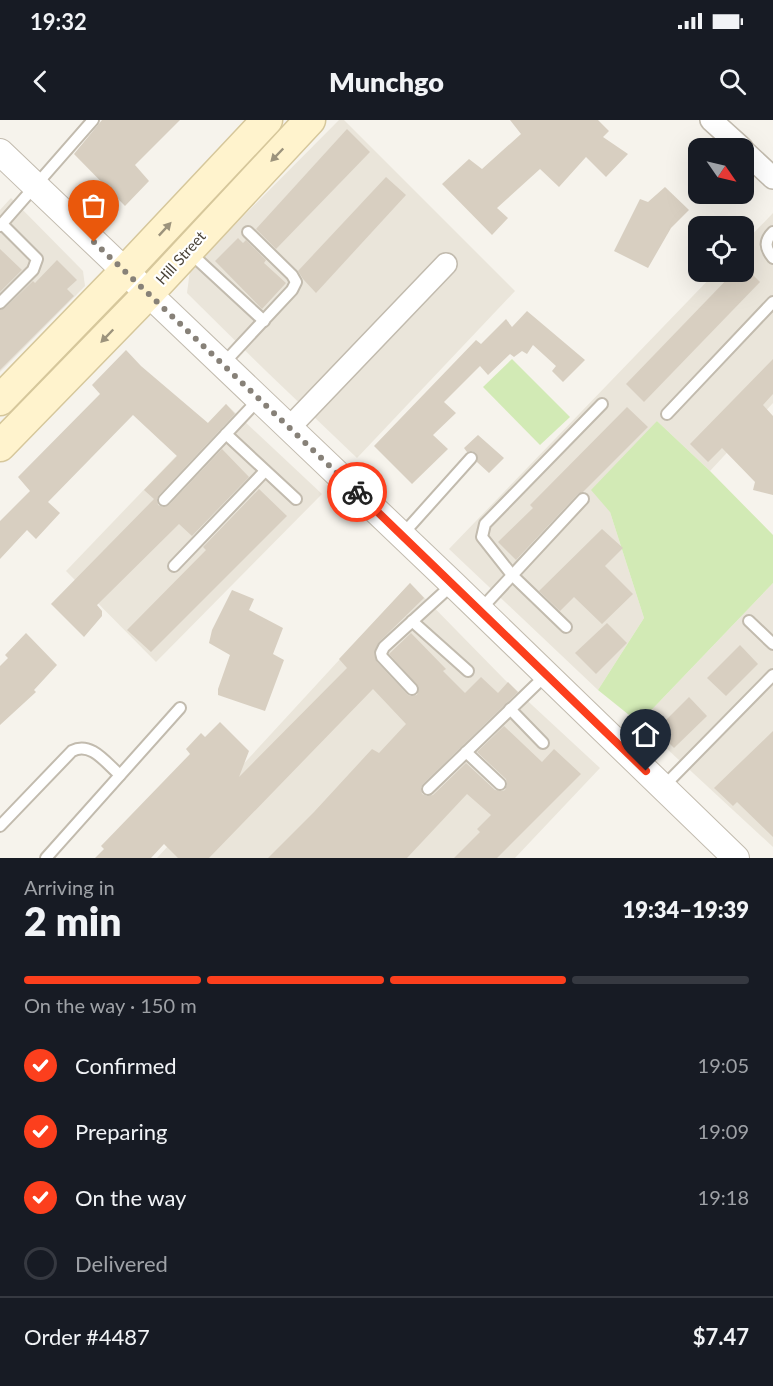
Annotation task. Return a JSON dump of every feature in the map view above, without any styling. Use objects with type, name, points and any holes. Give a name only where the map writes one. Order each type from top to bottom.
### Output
[{"type":"main road","name":"Hill Street","points":[[0,400],[267,120]]},
{"type":"main road","name":"Hill Street","points":[[0,446],[148,294],[310,120]]},
{"type":"street","points":[[711,120],[730,138]]},
{"type":"street","points":[[0,152],[402,535],[736,858]]},
{"type":"street","points":[[754,160],[773,178]]},
{"type":"street","points":[[290,428],[446,264]]},
{"type":"lane","points":[[0,303],[33,270],[37,259],[1,225],[93,120]]},
{"type":"lane","points":[[223,365],[292,290],[296,282],[292,275],[248,232]]},
{"type":"lane","points":[[773,232],[766,243],[773,258]]},
{"type":"lane","points":[[199,261],[264,321]]},
{"type":"lane","points":[[667,414],[773,302]]},
{"type":"lane","points":[[164,500],[259,399]]},
{"type":"lane","points":[[566,627],[512,575],[482,537],[485,524],[602,404]]},
{"type":"lane","points":[[226,434],[296,499]]},
{"type":"lane","points":[[402,535],[471,458]]},
{"type":"lane","points":[[174,566],[265,471]]},
{"type":"lane","points":[[480,610],[583,499]]},
{"type":"lane","points":[[411,690],[382,657],[381,652],[453,584]]},
{"type":"lane","points":[[412,621],[468,671]]},
{"type":"lane","points":[[749,621],[773,644]]},
{"type":"lane","points":[[428,789],[546,674]]},
{"type":"lane","points":[[663,787],[773,675]]},
{"type":"lane","points":[[46,858],[180,708]]},
{"type":"lane","points":[[510,709],[543,743]]},
{"type":"lane","points":[[0,826],[72,751],[79,747],[88,748],[120,775]]},
{"type":"lane","points":[[466,752],[500,784]]},
{"type":"shaded area","points":[[339,120],[344,120],[515,291],[357,458],[187,293],[190,270]]},
{"type":"shaded area","points":[[11,198],[83,271],[85,286],[0,372],[0,210]]},
{"type":"shaded area","points":[[773,213],[773,403],[710,471],[657,421],[610,512],[644,618],[598,690],[449,549],[706,282],[754,282],[754,233]]},
{"type":"shaded area","points":[[226,404],[322,494],[156,662],[66,571]]},
{"type":"shaded area","points":[[410,583],[505,680],[600,768],[515,858],[157,858]]},
{"type":"shaded area","points":[[773,583],[773,847],[639,723]]},
{"type":"green space","points":[[512,359],[570,417],[540,445],[483,387]]},
{"type":"green space","points":[[657,421],[773,535],[773,583],[639,723],[598,690],[644,618],[610,512],[591,490]]},
{"type":"building","points":[[102,120],[180,120],[135,165],[149,181],[125,206],[74,154]]},
{"type":"building","points":[[510,120],[598,120],[609,131],[603,137],[628,154],[606,177],[586,157],[559,187],[540,169],[497,208],[508,218],[492,235],[442,184],[469,159],[482,169],[521,134]]},
{"type":"building","points":[[347,129],[370,152],[276,249],[256,229]]},
{"type":"building","points":[[386,177],[406,195],[316,293],[298,271]]},
{"type":"building","points":[[665,187],[689,210],[671,228],[648,268],[614,251],[640,199],[648,202]]},
{"type":"building","points":[[238,238],[243,243],[246,240],[266,260],[264,263],[286,283],[262,309],[215,261]]},
{"type":"building","points":[[0,249],[22,270],[0,292]]},
{"type":"building","points":[[57,260],[77,280],[67,289],[74,296],[0,370],[0,310],[33,281],[35,283]]},
{"type":"building","points":[[754,276],[760,282],[644,402],[626,384],[724,282],[754,282]]},
{"type":"building","points":[[527,311],[585,360],[563,382],[552,371],[556,366],[533,345],[527,354],[522,351],[514,357],[510,354],[488,375],[480,366],[444,402],[456,413],[433,435],[448,449],[412,484],[374,446],[476,340],[481,344],[506,319],[512,327]]},
{"type":"building","points":[[126,350],[141,366],[208,423],[226,404],[235,414],[159,495],[158,505],[163,507],[169,505],[222,449],[249,477],[192,536],[179,524],[97,605],[102,611],[102,616],[84,637],[51,604],[154,499],[144,490],[177,456],[133,415],[48,502],[60,513],[36,539],[27,530],[0,559],[0,521],[30,491],[18,477],[100,394],[92,385]]},
{"type":"building","points":[[773,359],[773,394],[763,405],[773,416],[773,495],[753,490],[755,482],[722,448],[708,462],[690,444]]},
{"type":"building","points":[[627,407],[648,427],[583,492],[578,494],[516,560],[498,542],[533,508],[530,505]]},
{"type":"building","points":[[478,435],[504,458],[489,473],[477,462],[476,453],[467,452],[464,448]]},
{"type":"building","points":[[259,489],[287,516],[151,652],[127,630],[206,550],[203,547]]},
{"type":"building","points":[[602,529],[623,548],[605,566],[633,594],[602,624],[574,597],[560,611],[539,591]]},
{"type":"building","points":[[410,583],[424,598],[379,642],[374,654],[377,662],[407,694],[417,695],[419,687],[389,654],[411,633],[446,669],[443,671],[465,693],[481,677],[498,693],[508,682],[518,692],[423,784],[422,794],[433,795],[466,763],[495,790],[505,790],[506,779],[477,752],[504,726],[542,762],[554,749],[581,774],[497,858],[454,858],[480,832],[477,829],[491,815],[467,794],[407,858],[268,858],[372,749],[379,753],[406,724],[373,689],[209,858],[178,858],[164,844],[151,858],[95,858],[104,849],[101,846],[190,754],[186,749],[201,733],[205,737],[220,722],[249,751],[239,777],[347,668],[339,659]]},
{"type":"building","points":[[232,590],[254,599],[249,610],[283,628],[273,654],[284,660],[265,711],[218,695],[230,655],[209,643],[212,630]]},
{"type":"building","points":[[607,623],[627,643],[596,674],[575,653]]},
{"type":"building","points":[[26,633],[57,665],[34,690],[36,692],[0,725],[0,666],[8,658],[5,655]]},
{"type":"building","points":[[740,645],[758,664],[726,696],[707,678]]},
{"type":"building","points":[[689,697],[707,716],[674,748],[656,730]]},
{"type":"building","points":[[773,731],[773,837],[737,802],[733,806],[714,788]]},
{"type":"way so far","points":[[94,242],[357,492]]},
{"type":"route","points":[[357,492],[646,771]]}]
